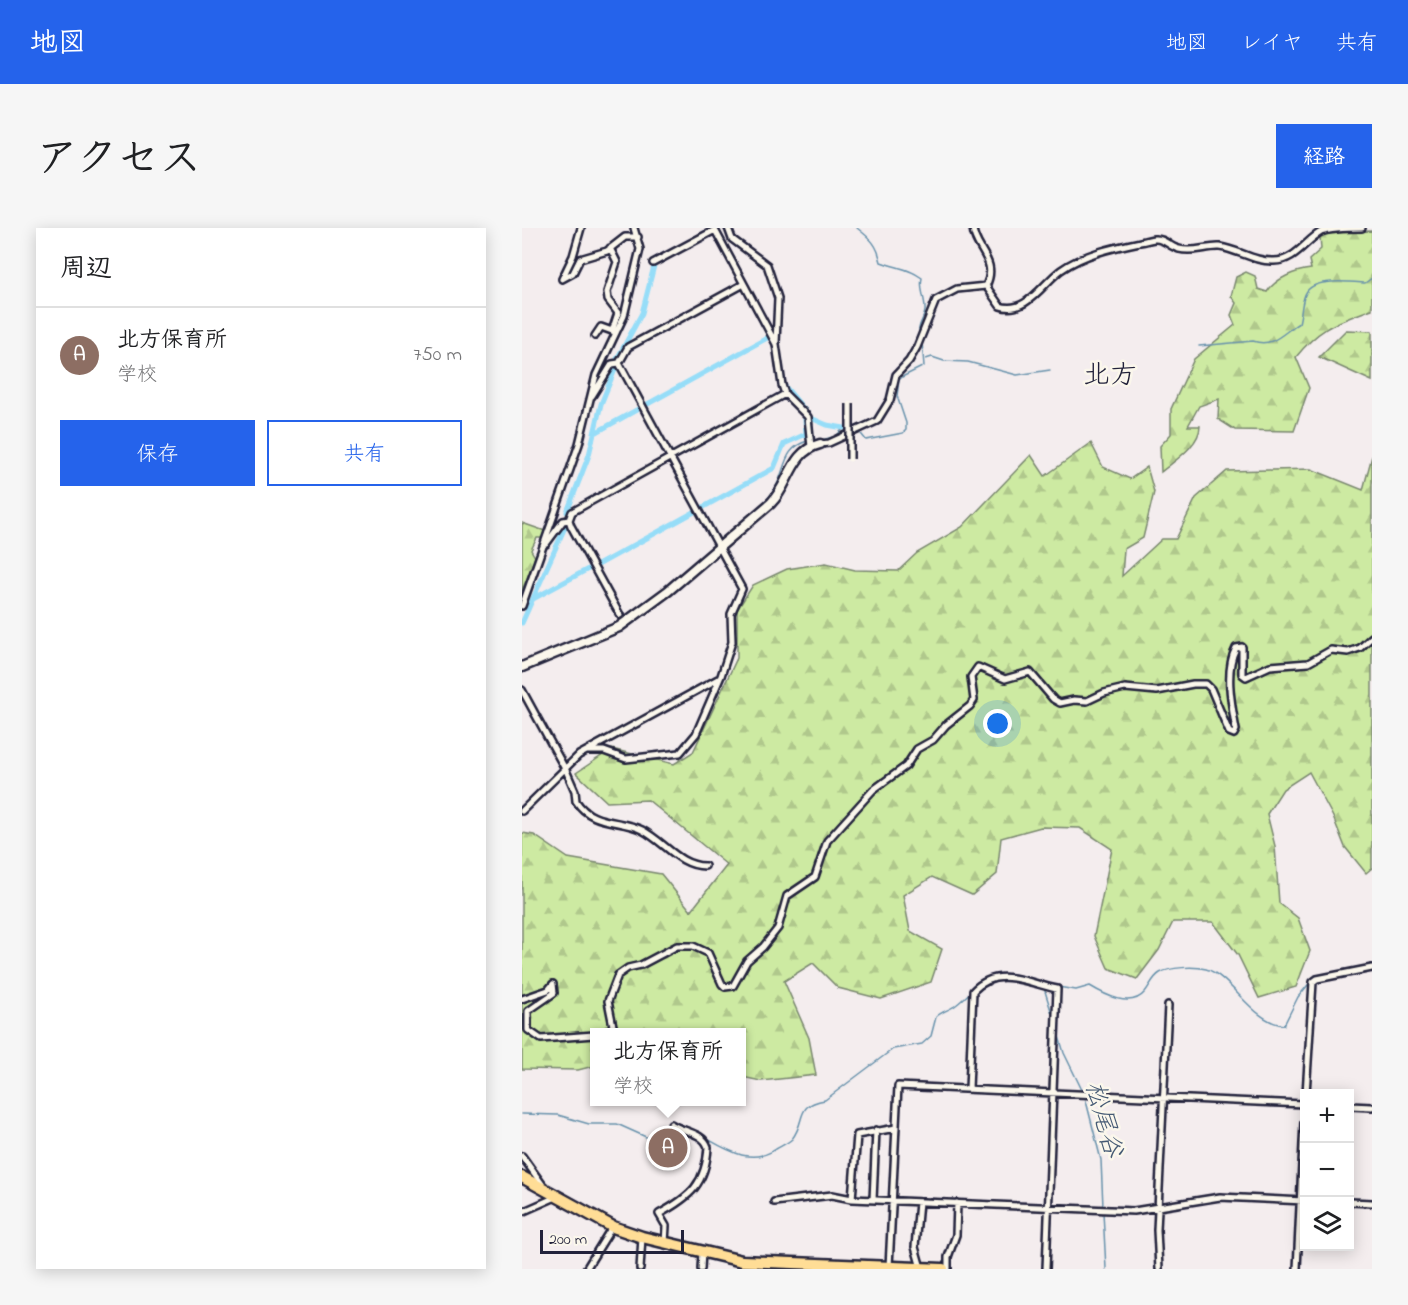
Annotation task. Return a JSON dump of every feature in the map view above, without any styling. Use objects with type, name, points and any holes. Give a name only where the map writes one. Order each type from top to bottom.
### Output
[{"type":"highway","points":[[522,1177],[613,1227],[642,1237],[742,1261],[943,1269]]},
{"type":"street","points":[[581,228],[573,256],[562,279],[573,273],[580,259],[610,248],[625,237],[638,237]]},
{"type":"street","points":[[522,606],[579,444],[596,375],[633,287],[640,249],[634,228]]},
{"type":"street","points":[[728,228],[732,239],[767,265],[779,303],[776,344],[779,376],[785,394],[808,417],[815,446]]},
{"type":"street","points":[[973,228],[974,237],[987,254],[990,274],[986,286]]},
{"type":"street","points":[[986,286],[1000,306],[1005,308],[1026,302],[1060,271],[1083,258],[1154,238],[1165,240],[1179,249],[1204,250],[1219,247],[1256,259],[1278,261],[1294,255],[1321,232],[1331,229],[1362,228]]},
{"type":"street","points":[[652,263],[715,230],[742,285],[776,344]]},
{"type":"street","points":[[610,248],[617,262],[607,289],[607,297],[618,316],[614,332]]},
{"type":"street","points":[[620,363],[628,347],[742,285]]},
{"type":"street","points":[[522,667],[619,627],[719,548],[777,496],[792,466],[815,446],[829,443],[877,421],[890,400],[896,375],[909,361],[917,347],[936,300],[957,289],[986,286]]},
{"type":"street","points":[[595,336],[601,327],[614,332]]},
{"type":"street","points":[[591,397],[612,364],[620,363]]},
{"type":"street","points":[[587,751],[604,751],[626,759],[680,753],[696,734],[732,642],[730,614],[742,589],[620,363]]},
{"type":"street","points":[[569,520],[575,509],[785,394]]},
{"type":"street","points":[[850,404],[850,459]]},
{"type":"street","points":[[544,544],[563,520],[569,520]]},
{"type":"street","points":[[569,520],[620,615]]},
{"type":"street","points":[[611,1028],[613,1026],[608,1001],[618,975],[628,968],[641,965],[677,946],[701,948],[708,953],[722,984],[730,987],[734,985],[747,961],[764,947],[778,928],[787,896],[815,877],[828,841],[873,790],[906,766],[917,749],[933,740],[946,724],[970,706],[974,699],[971,677],[978,667],[1005,679],[1030,672],[1053,699],[1060,703],[1074,700],[1088,701],[1104,693],[1125,688],[1157,691],[1193,684],[1206,684],[1211,689],[1229,732],[1234,734],[1236,730],[1232,718],[1232,669],[1236,648],[1242,647],[1240,661],[1242,674],[1246,677],[1270,666],[1308,663],[1331,650],[1348,652],[1360,648],[1372,637]]},
{"type":"street","points":[[522,811],[564,768],[587,751],[718,679]]},
{"type":"street","points":[[522,690],[564,768],[575,791],[576,801],[585,810],[608,824],[625,824],[640,829],[660,840],[688,865],[705,866]]},
{"type":"street","points":[[1306,1089],[1313,982],[1317,979],[1372,968]]},
{"type":"street","points":[[969,1089],[973,991],[987,979],[999,975],[1057,989],[1046,1269]]},
{"type":"street","points":[[522,999],[548,990],[553,984],[554,993],[528,1011],[528,1030],[541,1039],[590,1035]]},
{"type":"street","points":[[1159,1269],[1156,1249],[1168,1005]]},
{"type":"street","points":[[889,1268],[898,1086],[1300,1104]]},
{"type":"street","points":[[1354,1106],[1372,1107]]},
{"type":"street","points":[[665,1243],[666,1226],[660,1214],[685,1200],[704,1174],[708,1147],[701,1137],[680,1130],[671,1124]]},
{"type":"street","points":[[852,1199],[856,1135],[896,1128]]},
{"type":"street","points":[[873,1200],[876,1130]]},
{"type":"street","points":[[1303,1197],[1304,1143]]},
{"type":"street","points":[[522,1156],[545,1190]]},
{"type":"street","points":[[774,1202],[832,1195],[852,1199],[1134,1211],[1220,1197],[1300,1201]]},
{"type":"street","points":[[522,1212],[556,1196]]},
{"type":"street","points":[[919,1202],[915,1247],[921,1268]]},
{"type":"street","points":[[1354,1202],[1372,1203]]},
{"type":"street","points":[[948,1269],[948,1257],[956,1235],[957,1203]]},
{"type":"street","points":[[586,1269],[613,1227]]},
{"type":"street","points":[[1297,1269],[1300,1235]]},
{"type":"street","points":[[640,1269],[642,1237]]},
{"type":"street","points":[[700,1269],[702,1252]]},
{"type":"green space","points":[[1372,231],[1372,309],[1339,322],[1322,332],[1313,338],[1296,357],[1309,388],[1294,431],[1235,430],[1218,419],[1219,399],[1199,406],[1188,426],[1200,426],[1196,440],[1161,472],[1160,446],[1171,434],[1171,409],[1194,359],[1235,325],[1231,315],[1236,303],[1231,296],[1236,277],[1246,272],[1255,276],[1258,289],[1267,292],[1286,276],[1311,269],[1309,260],[1321,249],[1320,236],[1336,232]]},
{"type":"green space","points":[[1346,330],[1372,331],[1372,381],[1319,357]]},
{"type":"green space","points":[[1091,443],[1103,467],[1130,479],[1147,467],[1154,492],[1143,538],[1124,549],[1122,576],[1162,539],[1176,539],[1196,498],[1227,471],[1311,469],[1363,490],[1372,456],[1372,868],[1366,873],[1345,847],[1333,817],[1309,772],[1283,789],[1267,814],[1275,846],[1279,903],[1298,918],[1310,951],[1296,987],[1259,998],[1238,955],[1213,922],[1173,922],[1159,950],[1137,979],[1108,968],[1094,936],[1112,849],[1080,828],[1041,827],[1001,838],[997,874],[972,895],[932,877],[903,895],[910,931],[942,949],[931,982],[881,999],[838,988],[813,963],[784,981],[809,1038],[816,1075],[761,1081],[746,1078],[746,1028],[590,1028],[590,1067],[578,1070],[522,1069],[522,833],[534,835],[568,858],[661,874],[691,911],[727,865],[648,800],[607,802],[576,773],[612,749],[674,764],[693,752],[737,658],[737,610],[753,585],[787,569],[826,563],[855,570],[898,571],[917,553],[962,527],[1031,455],[1045,476]]},
{"type":"green space","points":[[522,523],[545,531],[542,538],[537,538],[531,550],[535,557],[522,591]]},
{"type":"waterway","points":[[857,228],[873,242],[881,262],[907,270],[922,278],[921,287],[925,311],[919,334]]},
{"type":"waterway","points":[[617,359],[642,313],[654,266]]},
{"type":"waterway","points":[[1199,346],[1273,341],[1299,323],[1304,298],[1312,287],[1326,282],[1365,283],[1372,278]]},
{"type":"waterway","points":[[644,406],[767,338]]},
{"type":"waterway","points":[[858,430],[866,440],[903,433],[906,430],[897,396],[899,380],[924,366],[922,342]]},
{"type":"waterway","points":[[926,359],[932,357],[944,361],[968,362],[1017,375],[1050,370]]},
{"type":"waterway","points":[[567,512],[589,455],[601,404],[616,367]]},
{"type":"waterway","points":[[784,385],[808,414]]},
{"type":"waterway","points":[[595,433],[640,408]]},
{"type":"waterway","points":[[811,418],[827,425],[844,428]]},
{"type":"waterway","points":[[700,509],[774,468],[784,444],[806,434],[805,419]]},
{"type":"waterway","points":[[822,440],[836,436],[844,428],[855,428]]},
{"type":"waterway","points":[[726,536],[767,499],[777,486],[788,456],[799,444],[808,441]]},
{"type":"waterway","points":[[596,566],[696,511]]},
{"type":"waterway","points":[[522,623],[566,525]]},
{"type":"waterway","points":[[614,625],[665,588],[716,544]]},
{"type":"waterway","points":[[533,599],[590,568]]},
{"type":"waterway","points":[[522,662],[556,648]]},
{"type":"waterway","points":[[1058,987],[1076,990],[1090,986],[1118,999],[1133,999],[1145,992],[1155,977],[1164,971],[1201,968],[1215,973],[1224,980],[1262,1016],[1284,1025],[1298,997],[1312,980]]},
{"type":"waterway","points":[[704,1137],[739,1154],[748,1156],[767,1154],[792,1139],[802,1114],[809,1106],[825,1100],[893,1049],[922,1044],[931,1036],[936,1017],[956,1005],[982,981],[997,974],[1016,976]]},
{"type":"waterway","name":"松尾谷","points":[[1044,988],[1053,1017]]},
{"type":"waterway","name":"松尾谷","points":[[1058,1033],[1064,1053],[1083,1092]]},
{"type":"waterway","name":"松尾谷","points":[[1085,1097],[1101,1160],[1103,1207]]},
{"type":"waterway","points":[[522,1114],[558,1115],[589,1124],[617,1124],[656,1139],[690,1134]]},
{"type":"waterway","name":"松尾谷","points":[[1103,1212],[1106,1269]]},
{"type":"place","name":"北方保育所","points":[[668,1148]]},
{"type":"district","name":"北方","points":[[1110,374]]}]
